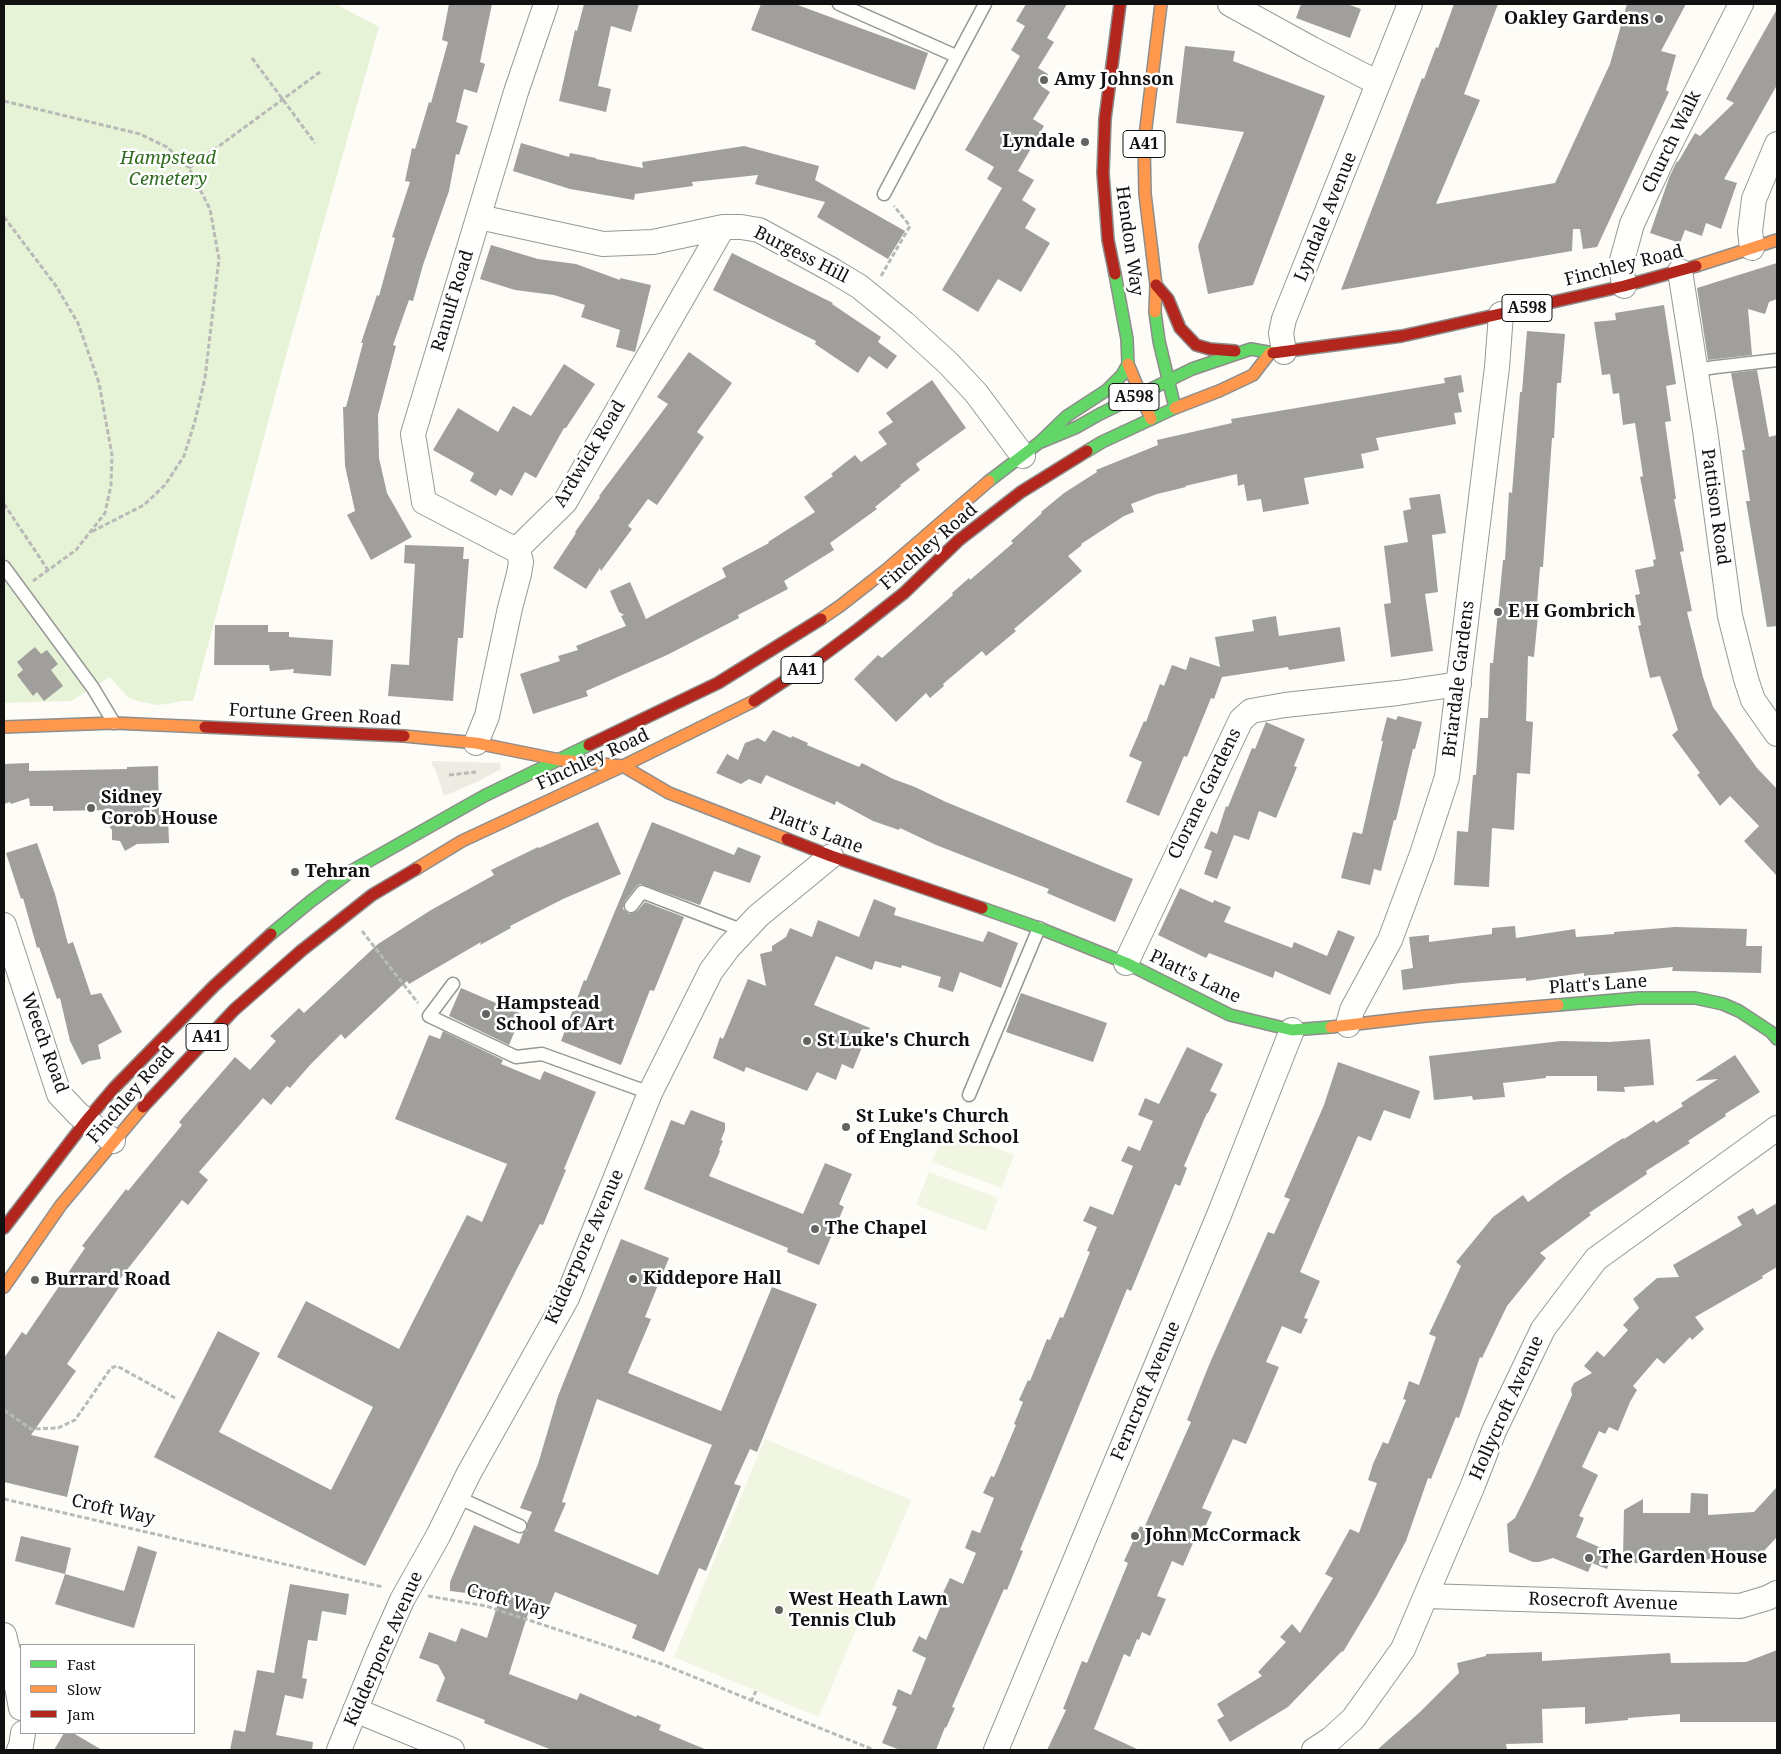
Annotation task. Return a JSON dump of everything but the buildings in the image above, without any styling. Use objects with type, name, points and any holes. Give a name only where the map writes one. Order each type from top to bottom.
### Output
[{"type":"main road","name":"Hendon Way","points":[[1120,4],[1105,118],[1103,173],[1108,240],[1127,339],[1128,364],[1151,419]]},
{"type":"main road","name":"Hendon Way","points":[[1162,4],[1156,36],[1144,144],[1145,194],[1156,285],[1155,312],[1168,381]]},
{"type":"main road","name":"Finchley Road","points":[[4,1228],[86,1121],[114,1088],[214,986],[258,945],[311,901],[353,870],[484,796],[660,710],[718,684],[801,632],[840,606],[886,570],[987,483],[1031,449],[1192,369],[1251,349],[1277,352],[1402,336],[1624,286],[1680,271],[1777,240]]},
{"type":"main road","name":"A41","points":[[1156,285],[1168,299],[1180,328],[1196,345],[1210,349],[1251,349]]},
{"type":"main road","name":"Finchley Road","points":[[4,1287],[61,1204],[113,1141],[184,1061],[234,1010],[301,951],[372,895],[462,841],[623,766],[740,708],[780,684],[818,659],[904,593],[959,540],[1021,492],[1102,442],[1253,375],[1277,352]]},
{"type":"main road","name":"A41","points":[[1031,449],[1067,416],[1107,390],[1122,374],[1128,364]]},
{"type":"main road","name":"A41","points":[[1168,381],[1175,408]]},
{"type":"main road","name":"Fortune Green Road","points":[[4,727],[114,723],[410,736],[476,743],[560,760],[623,766]]},
{"type":"main road","name":"Platt's Lane","points":[[623,766],[669,793],[831,856],[1039,928],[1126,963],[1230,1015],[1292,1030],[1426,1016],[1629,999],[1695,998],[1723,1004],[1739,1011],[1771,1032],[1777,1039]]},
{"type":"street","name":"Ranulf Road","points":[[516,550],[424,502],[413,434],[516,92],[546,4]]},
{"type":"street","points":[[1230,4],[1378,84]]},
{"type":"street","name":"Lyndale Avenue","points":[[1277,352],[1284,319],[1410,4]]},
{"type":"street","name":"Church Walk","points":[[1624,286],[1621,264],[1632,224],[1664,156],[1741,4]]},
{"type":"street","points":[[1752,248],[1750,231],[1754,199],[1777,144]]},
{"type":"street","name":"Burgess Hill","points":[[479,217],[603,244],[653,242],[723,227],[742,227],[758,230],[832,270],[870,294],[948,363],[1031,449]]},
{"type":"street","name":"Ardwick Road","points":[[516,550],[565,502],[723,227]]},
{"type":"street","name":"Pattison Road","points":[[1680,271],[1696,370],[1730,616],[1753,700],[1777,734]]},
{"type":"street","name":"Briardale Gardens","points":[[1348,1025],[1352,1010],[1390,940],[1422,854],[1447,777],[1497,367],[1501,314]]},
{"type":"street","points":[[476,743],[487,716],[519,574],[521,562],[516,550]]},
{"type":"street","name":"Clorane Gardens","points":[[1126,963],[1241,720],[1250,711],[1278,706],[1398,694],[1459,684]]},
{"type":"street","name":"Kidderpore Avenue","points":[[339,1750],[379,1652],[406,1593],[567,1298],[650,1093],[711,971],[728,948],[758,916],[831,856]]},
{"type":"street","name":"Weech Road","points":[[4,925],[59,1094],[86,1121],[113,1141]]},
{"type":"street","name":"Ferncroft Avenue","points":[[996,1750],[1219,1215],[1292,1030]]},
{"type":"street","name":"Hollycroft Avenue","points":[[1314,1750],[1331,1739],[1353,1719],[1403,1649],[1494,1431],[1543,1329],[1596,1259],[1777,1128]]},
{"type":"street","name":"Rosecroft Avenue","points":[[1426,1596],[1740,1606],[1777,1593]]},
{"type":"street","points":[[4,1634],[20,1701]]},
{"type":"street","points":[[355,1710],[452,1750]]},
{"type":"street","points":[[19,1750],[23,1734]]},
{"type":"lane","points":[[839,4],[956,56]]},
{"type":"lane","points":[[884,194],[985,4]]},
{"type":"lane","points":[[1696,370],[1716,366],[1777,360]]},
{"type":"lane","points":[[4,567],[93,688],[114,723]]},
{"type":"lane","points":[[631,906],[642,892],[744,931]]},
{"type":"lane","points":[[969,1096],[1039,928]]},
{"type":"lane","points":[[454,984],[429,1016],[516,1057],[542,1054],[650,1093]]},
{"type":"lane","points":[[458,1497],[520,1526]]},
{"type":"path","points":[[252,58],[315,143]]},
{"type":"path","points":[[189,168],[320,72]]},
{"type":"path","points":[[4,101],[140,134],[167,147],[189,168],[210,209],[219,259],[205,378],[195,421],[184,456],[165,485],[144,505],[91,532]]},
{"type":"path","points":[[870,294],[910,226],[884,194]]},
{"type":"path","points":[[4,217],[56,286],[78,323],[99,383],[112,455],[111,485],[105,513],[76,550],[21,590]]},
{"type":"path","points":[[4,504],[48,570]]},
{"type":"path","points":[[449,776],[477,772]]},
{"type":"path","points":[[360,929],[415,1000]]},
{"type":"path","points":[[4,1410],[31,1429],[58,1428],[76,1420],[111,1368],[117,1366],[175,1398]]},
{"type":"path","name":"Croft Way","points":[[4,1499],[406,1593],[486,1606],[662,1664],[751,1702],[874,1750]]},
{"type":"path","points":[[751,1702],[756,1691]]},
{"type":"green space","name":"Hampstead Cemetery","points":[[4,4],[336,4],[379,27],[285,359],[193,701],[157,705],[138,701],[128,697],[110,677],[71,701],[4,703]]},
{"type":"green space","points":[[945,1129],[1014,1155],[1002,1188],[932,1162]]},
{"type":"green space","points":[[929,1172],[998,1198],[986,1231],[916,1205]]},
{"type":"green space","name":"West Heath Lawn Tennis Club","points":[[765,1439],[911,1500],[819,1717],[674,1657]]},
{"type":"shaded area","points":[[432,761],[500,763],[501,769],[444,796]]},
{"type":"traffic: fast","points":[[989,481],[1040,442],[1067,416],[1107,390],[1122,375],[1128,364],[1127,339],[1115,274]]},
{"type":"traffic: fast","points":[[1087,451],[1102,442],[1175,408],[1159,341],[1155,312]]},
{"type":"traffic: fast","points":[[1041,442],[1077,427],[1192,369],[1251,349],[1273,353]]},
{"type":"traffic: fast","points":[[271,934],[353,870],[484,796],[589,745]]},
{"type":"traffic: fast","points":[[982,908],[1039,928],[1126,963],[1230,1015],[1292,1030],[1331,1027]]},
{"type":"traffic: fast","points":[[1558,1005],[1639,998],[1695,998],[1723,1004],[1739,1011],[1771,1032],[1777,1039]]},
{"type":"traffic: slow","points":[[1155,312],[1156,285],[1145,194],[1144,144],[1161,4]]},
{"type":"traffic: slow","points":[[1696,266],[1777,240]]},
{"type":"traffic: slow","points":[[1175,408],[1253,375],[1270,353]]},
{"type":"traffic: slow","points":[[1128,364],[1151,419]]},
{"type":"traffic: slow","points":[[821,619],[886,570],[989,481]]},
{"type":"traffic: slow","points":[[416,869],[462,841],[623,766],[754,701]]},
{"type":"traffic: slow","points":[[4,727],[114,723],[205,727]]},
{"type":"traffic: slow","points":[[404,736],[476,743],[560,760],[623,766],[669,793],[787,839]]},
{"type":"traffic: slow","points":[[1331,1027],[1426,1016],[1558,1005]]},
{"type":"traffic: slow","points":[[4,1287],[61,1205],[143,1107]]},
{"type":"traffic: jam","points":[[1115,274],[1108,240],[1103,173],[1105,119],[1120,4]]},
{"type":"traffic: jam","points":[[1273,353],[1402,336],[1624,286],[1696,266]]},
{"type":"traffic: jam","points":[[1156,285],[1168,299],[1180,328],[1196,345],[1210,349],[1235,351]]},
{"type":"traffic: jam","points":[[754,701],[818,659],[857,630],[904,593],[959,540],[1021,492],[1087,451]]},
{"type":"traffic: jam","points":[[589,745],[718,683],[821,619]]},
{"type":"traffic: jam","points":[[205,727],[404,736]]},
{"type":"traffic: jam","points":[[787,839],[982,908]]},
{"type":"traffic: jam","points":[[143,1107],[234,1010],[301,951],[372,895],[416,869]]},
{"type":"traffic: jam","points":[[4,1228],[86,1121],[114,1088],[214,986],[271,934]]},
{"type":"place","name":"Oakley Gardens","points":[[1659,19]]},
{"type":"place","name":"Amy Johnson","points":[[1044,80]]},
{"type":"place","name":"Lyndale","points":[[1085,142]]},
{"type":"place","name":"E H Gombrich","points":[[1498,612]]},
{"type":"place","name":"Sidney Corob House","points":[[91,808]]},
{"type":"place","name":"Tehran","points":[[295,872]]},
{"type":"place","name":"Hampstead School of Art","points":[[486,1014]]},
{"type":"place","name":"St Luke's Church","points":[[807,1041]]},
{"type":"place","name":"St Luke's Church of England School","points":[[846,1127]]},
{"type":"place","name":"The Chapel","points":[[815,1229]]},
{"type":"place","name":"Kiddepore Hall","points":[[633,1279]]},
{"type":"place","name":"Burrard Road","points":[[35,1280]]},
{"type":"place","name":"John McCormack","points":[[1135,1536]]},
{"type":"place","name":"The Garden House","points":[[1589,1558]]},
{"type":"place","name":"West Heath Lawn Tennis Club","points":[[779,1610]]}]
